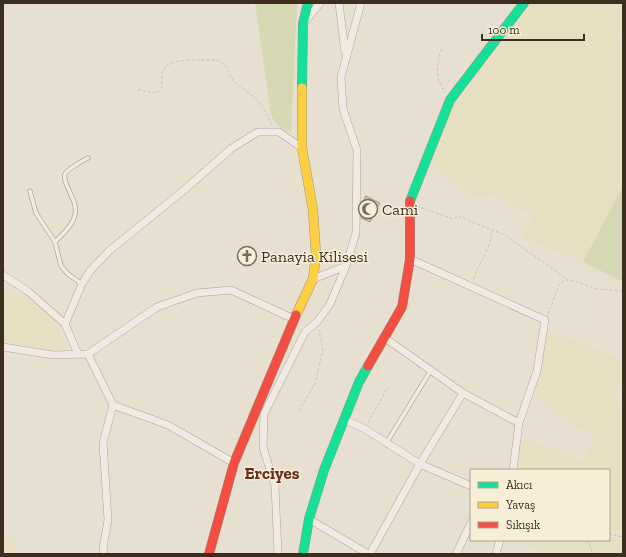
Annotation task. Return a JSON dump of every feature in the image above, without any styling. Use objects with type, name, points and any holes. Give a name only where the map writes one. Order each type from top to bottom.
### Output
[{"type":"street","points":[[278,554],[275,486],[263,447],[260,411],[294,319],[313,279],[316,255],[313,210],[302,148],[303,24],[308,3]]},
{"type":"street","points":[[303,24],[320,3]]},
{"type":"street","points":[[339,3],[346,57]]},
{"type":"street","points":[[209,554],[234,462],[260,411],[305,332],[317,322],[330,304],[346,266],[356,233],[357,150],[343,109],[341,77],[361,3]]},
{"type":"street","points":[[303,554],[309,519],[324,470],[344,419],[359,382],[402,307],[410,259],[409,203],[450,100],[524,3]]},
{"type":"street","points":[[64,324],[82,284],[90,271],[108,251],[184,190],[232,148],[258,132],[279,132],[302,148]]},
{"type":"street","points":[[410,259],[545,320],[537,371],[519,423],[513,469]]},
{"type":"street","points":[[313,279],[346,266]]},
{"type":"street","points":[[3,275],[29,292],[64,324],[78,354]]},
{"type":"street","points":[[3,347],[53,355],[88,354],[157,307],[196,293],[231,290],[294,319]]},
{"type":"street","points":[[385,338],[463,393],[519,423]]},
{"type":"street","points":[[88,354],[113,405],[103,443],[108,520],[103,548],[104,554]]},
{"type":"street","points":[[309,519],[369,554],[420,464],[463,393]]},
{"type":"street","points":[[113,405],[168,425],[234,462]]},
{"type":"street","points":[[344,419],[365,428],[420,464],[470,486]]},
{"type":"street","points":[[456,554],[470,525]]},
{"type":"street","points":[[496,554],[500,541]]},
{"type":"lane","points":[[55,242],[70,226],[75,215],[75,205],[65,179],[65,174],[88,158]]},
{"type":"lane","points":[[30,191],[36,213],[55,242],[59,262],[68,274],[82,284]]},
{"type":"lane","points":[[387,442],[431,370]]},
{"type":"path","points":[[442,49],[436,70],[440,86],[450,100]]},
{"type":"path","points":[[138,89],[151,94],[160,91],[164,69],[169,63],[220,60],[226,66],[232,79],[252,95],[263,108],[270,119],[274,132]]},
{"type":"path","points":[[409,203],[453,219],[458,216],[505,235],[568,280],[597,289],[623,291]]},
{"type":"path","points":[[470,285],[491,241],[492,230]]},
{"type":"path","points":[[545,320],[559,285],[564,280],[568,280]]},
{"type":"path","points":[[299,411],[315,383],[323,350],[317,322]]},
{"type":"path","points":[[365,428],[388,386]]},
{"type":"path","points":[[610,534],[623,537]]},
{"type":"path","points":[[588,541],[593,554]]},
{"type":"shaded area","points":[[531,3],[617,3],[623,8],[623,25],[619,34],[623,38],[623,186],[583,262],[521,237],[534,217],[493,194],[480,197],[472,195],[425,163],[450,108]]},
{"type":"shaded area","points":[[9,294],[28,297],[48,313],[59,328],[66,349],[48,349],[3,341],[3,295]]},
{"type":"shaded area","points":[[549,331],[618,357],[623,362],[623,377],[618,389],[616,401],[623,411],[623,532],[610,529],[610,469],[517,469],[523,437],[583,462],[595,436],[573,425],[533,396]]},
{"type":"shaded area","points":[[7,535],[12,535],[15,539],[15,554],[3,554],[3,539]]},
{"type":"shaded area","points":[[610,537],[623,540],[623,554],[550,554],[518,541],[610,541]]},
{"type":"green space","points":[[255,3],[297,3],[291,132],[284,130],[279,126],[271,115]]},
{"type":"green space","points":[[623,186],[623,282],[583,262]]},
{"type":"building","name":"Cami","points":[[366,196],[380,203],[370,222],[361,218],[361,205]]},
{"type":"traffic: fast","points":[[302,88],[303,24],[308,3]]},
{"type":"traffic: fast","points":[[410,201],[450,100],[524,3]]},
{"type":"traffic: fast","points":[[303,554],[309,519],[324,470],[359,382],[368,366]]},
{"type":"traffic: slow","points":[[296,315],[313,279],[316,255],[313,210],[302,148],[302,88]]},
{"type":"traffic: jam","points":[[368,366],[402,307],[410,259],[410,201]]},
{"type":"traffic: jam","points":[[209,554],[234,463],[296,315]]},
{"type":"place","name":"Cami","points":[[368,209]]},
{"type":"place","name":"Panayia Kilisesi","points":[[247,256]]},
{"type":"district","name":"Erciyes","points":[[272,473]]}]
